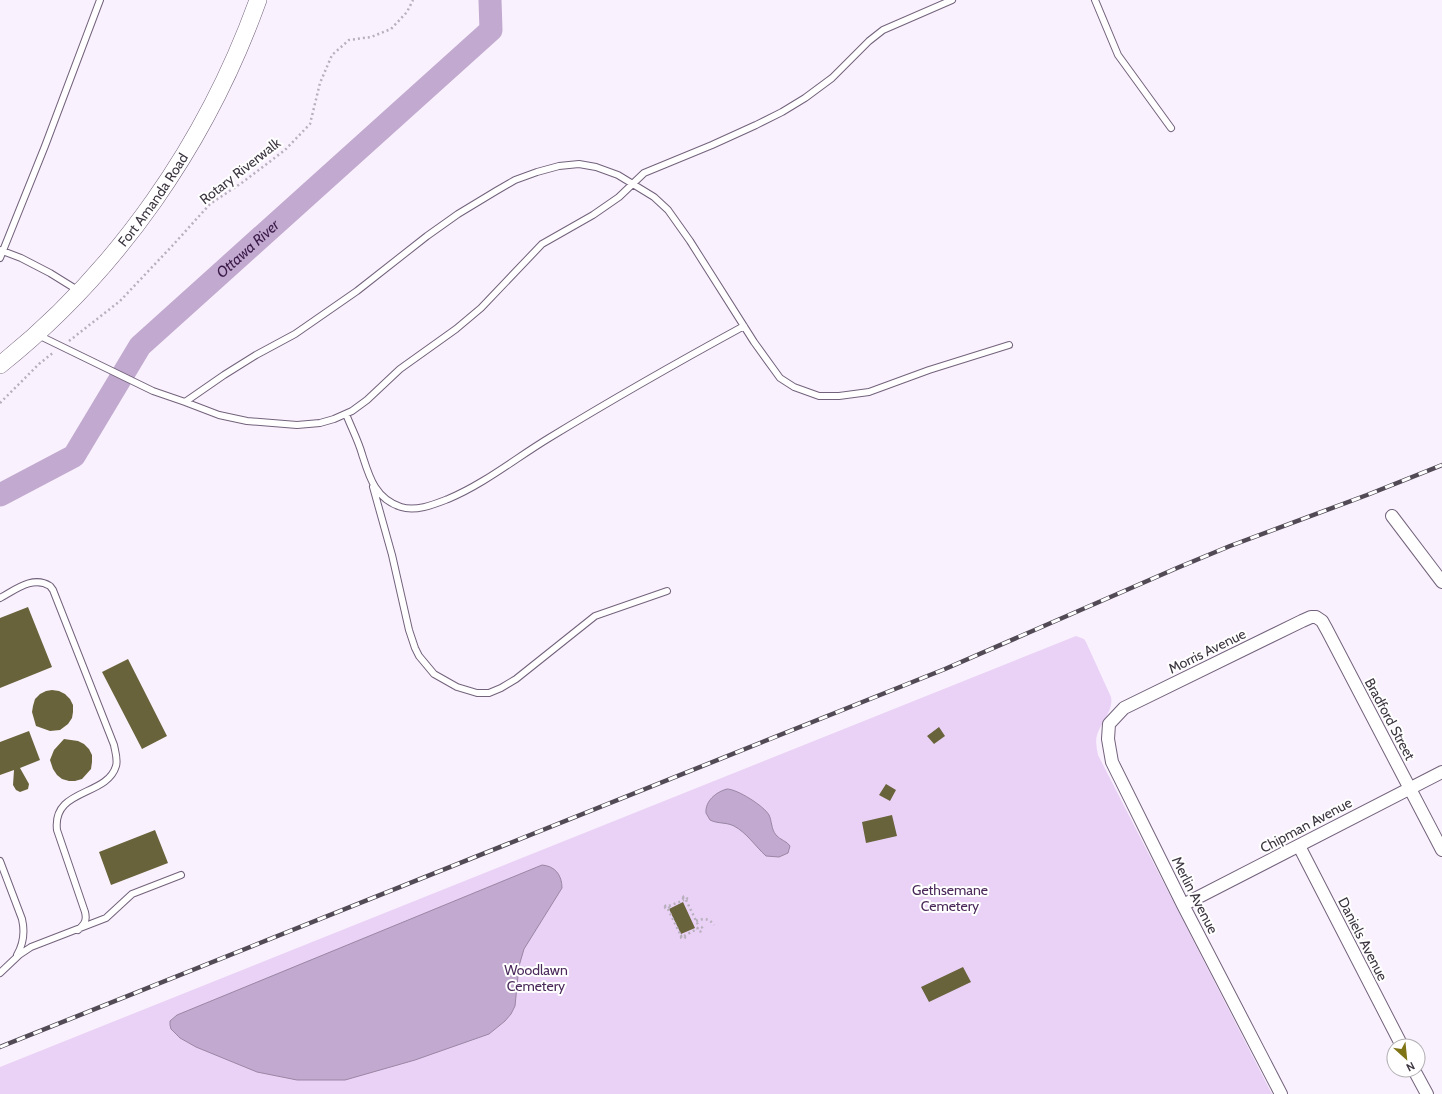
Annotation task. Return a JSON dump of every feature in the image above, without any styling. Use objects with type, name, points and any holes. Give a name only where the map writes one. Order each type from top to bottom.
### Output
[{"type":"street","name":"Fort Amanda Road","points":[[0,365],[37,334],[113,256],[170,178],[200,129],[233,65],[258,0]]},
{"type":"street","points":[[1392,516],[1442,582]]},
{"type":"street","name":"Bradford Street","points":[[1302,621],[1311,617],[1316,617],[1322,621],[1442,850]]},
{"type":"street","name":"Morris Avenue","points":[[1124,708],[1302,621]]},
{"type":"street","name":"Merlin Avenue","points":[[1124,708],[1109,724],[1108,739],[1112,762],[1183,905],[1281,1094]]},
{"type":"street","name":"Chipman Avenue","points":[[1183,905],[1442,772]]},
{"type":"street","name":"Daniels Avenue","points":[[1299,846],[1398,1038]]},
{"type":"street","points":[[1418,1078],[1426,1094]]},
{"type":"lane","points":[[0,258],[1,251],[47,139],[100,0]]},
{"type":"lane","points":[[37,334],[153,391],[219,415],[247,421],[297,425],[320,423],[334,419],[352,412],[400,369],[456,329],[481,308],[542,244],[620,197],[644,173],[743,130],[805,98],[832,78],[870,41],[884,30],[952,0]]},
{"type":"lane","points":[[1095,0],[1118,55],[1171,128]]},
{"type":"lane","points":[[185,402],[256,355],[295,334],[357,290],[427,236],[458,214],[496,191],[515,180],[537,172],[559,166],[579,164],[596,167],[618,175],[654,197],[668,210],[780,378],[794,387],[819,396],[839,396],[869,392],[929,370],[1009,345]]},
{"type":"lane","points":[[1,251],[21,258],[80,291]]},
{"type":"lane","points":[[371,483],[388,500],[401,507],[410,508],[429,506],[449,498],[472,486],[639,384],[744,326]]},
{"type":"lane","points":[[346,414],[371,483],[392,555],[409,630],[415,648],[419,656],[434,674],[457,687],[483,693],[489,693],[501,688],[516,679],[595,616],[667,591]]},
{"type":"lane","points":[[0,598],[21,586],[34,582],[40,582],[50,586],[56,597],[114,745],[116,765],[113,772],[107,779],[62,806],[57,815],[57,830],[85,912],[86,918],[84,924],[78,930]]},
{"type":"lane","points":[[0,861],[21,915],[24,927],[22,947],[14,961]]},
{"type":"lane","points":[[0,973],[31,947],[106,918],[132,894],[181,876]]},
{"type":"path","name":"Rotary Riverwalk","points":[[0,403],[39,364],[120,301],[173,246],[210,204],[286,150],[310,124],[320,83],[332,55],[349,40],[370,37],[391,29],[407,12],[414,0]]},
{"type":"path","points":[[685,900],[696,921],[698,928],[682,936],[669,908],[685,900]]},
{"type":"path","points":[[696,921],[706,919],[714,925]]},
{"type":"green space","name":"Gethsemane Cemetery","points":[[1076,636],[1084,639],[1086,642],[1111,697],[1111,707],[1097,735],[1096,743],[1098,755],[1272,1094],[0,1094],[0,1067]]},
{"type":"shaded area","points":[[727,789],[743,795],[766,811],[770,817],[774,833],[790,846],[788,853],[779,857],[766,856],[739,829],[731,825],[710,820],[706,813],[709,801],[719,792]]},
{"type":"shaded area","points":[[542,865],[551,867],[557,872],[561,879],[562,888],[524,949],[519,966],[515,1006],[511,1014],[489,1034],[415,1060],[345,1080],[297,1080],[257,1072],[196,1047],[180,1038],[171,1029],[170,1021],[177,1015]]},
{"type":"building","points":[[28,607],[52,667],[0,688],[0,618]]},
{"type":"building","points":[[128,659],[167,736],[142,749],[102,672]]},
{"type":"building","points":[[52,690],[65,694],[70,699],[73,705],[73,712],[72,718],[68,724],[60,730],[50,731],[36,726],[32,712],[35,699],[40,694]]},
{"type":"building","points":[[939,727],[945,736],[934,744],[927,736]]},
{"type":"building","points":[[29,731],[40,760],[20,768],[29,784],[28,789],[20,792],[16,790],[13,785],[14,770],[0,775],[0,742]]},
{"type":"building","points":[[64,739],[78,741],[84,744],[92,755],[91,769],[82,779],[69,781],[62,779],[53,769],[50,760],[54,750]]},
{"type":"building","points":[[886,784],[896,790],[890,801],[879,795]]},
{"type":"building","points":[[892,815],[897,836],[866,843],[862,822]]},
{"type":"building","points":[[155,830],[168,863],[111,885],[99,852]]},
{"type":"building","points":[[683,902],[695,928],[681,934],[669,909]]},
{"type":"building","points":[[963,967],[971,982],[929,1002],[921,987]]},
{"type":"waterway","name":"Ottawa River","points":[[0,495],[74,456],[140,346],[491,30],[490,0]]},
{"type":"railway","points":[[0,1047],[945,669],[1230,546],[1367,495],[1442,465]]},
{"type":"park label","name":"Woodlawn Cemetery","points":[[536,978]]}]
